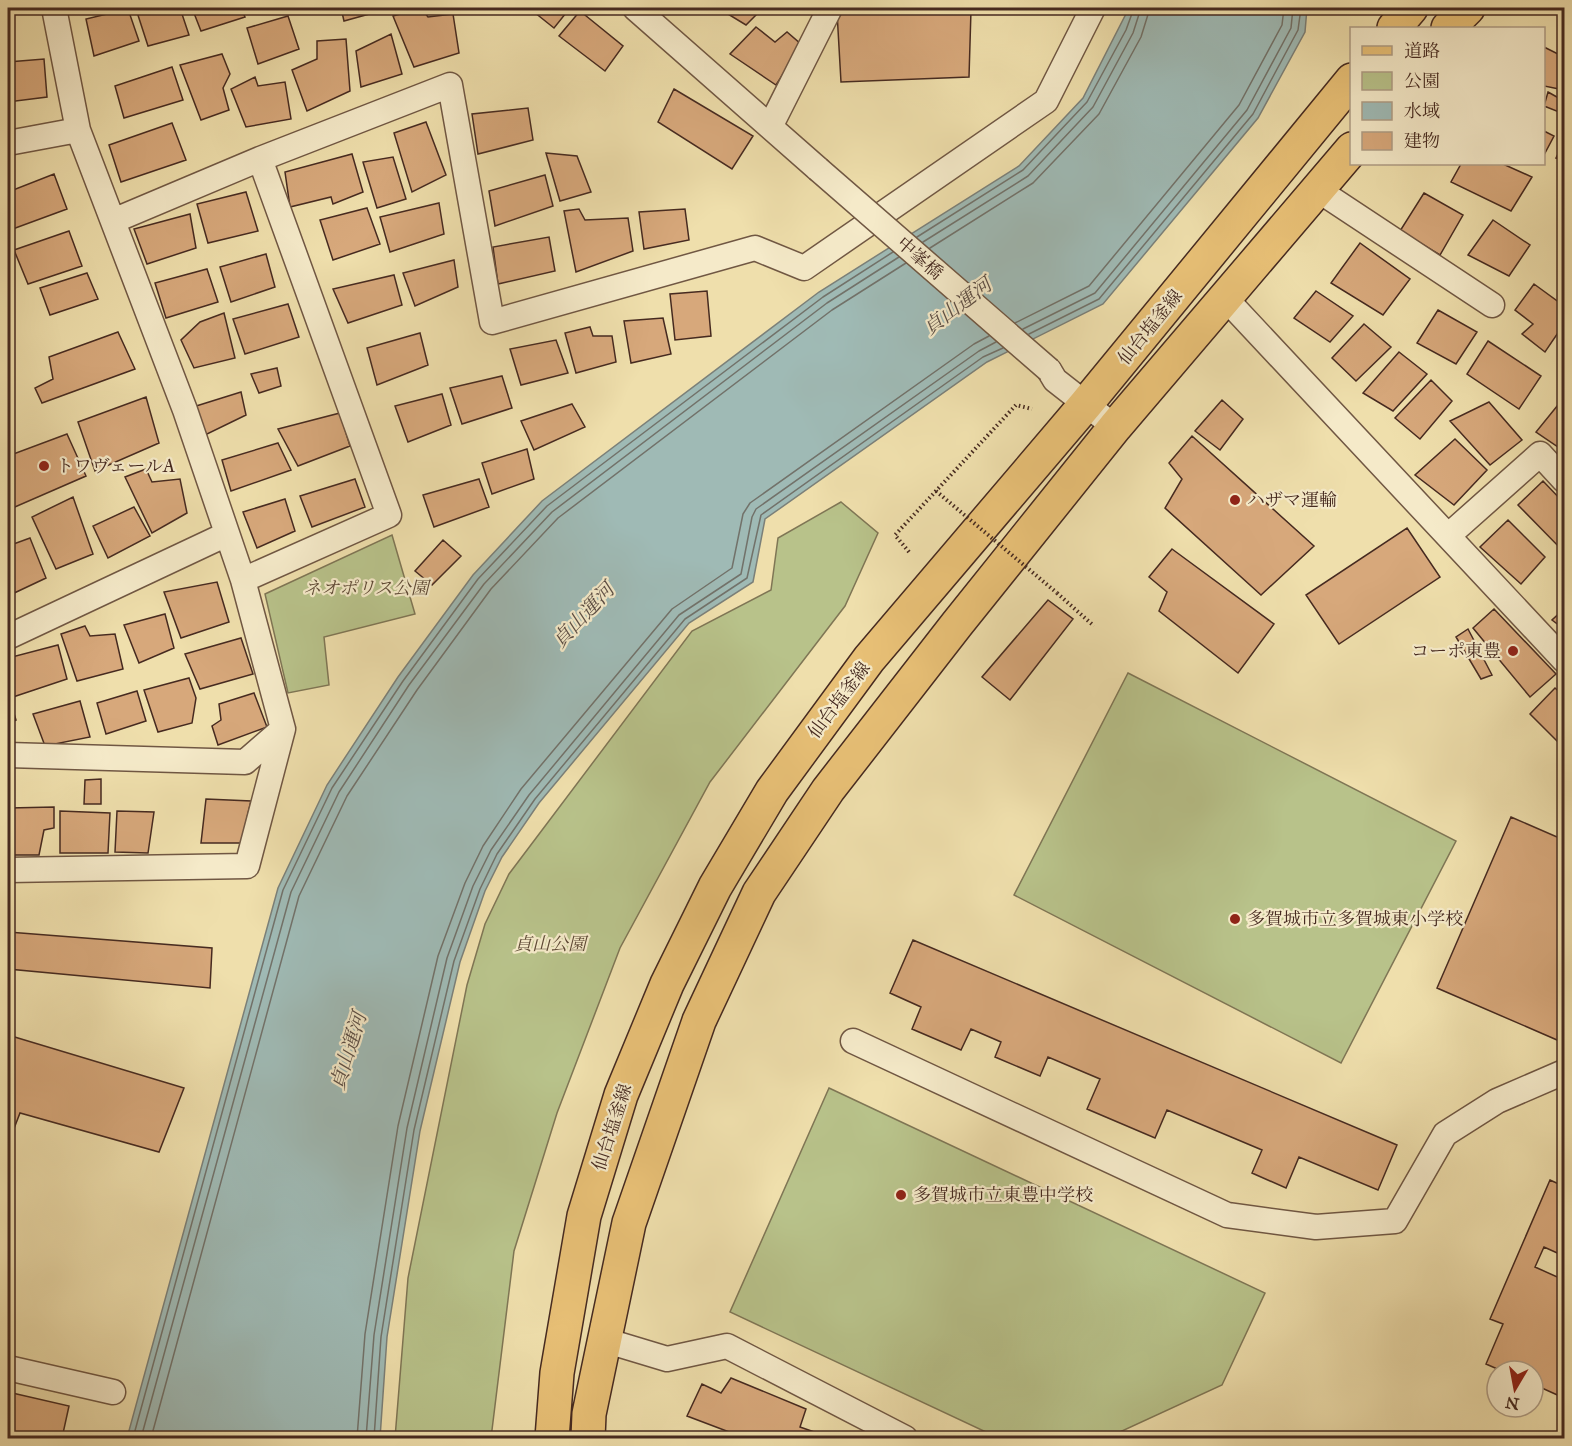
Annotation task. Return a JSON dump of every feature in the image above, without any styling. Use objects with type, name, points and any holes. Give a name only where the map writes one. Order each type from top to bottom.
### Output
[{"type":"main road","points":[[1395,27],[1411,8]]},
{"type":"main road","name":"仙台塩釜線","points":[[552,1438],[557,1373],[584,1216],[621,1095],[667,984],[715,887],[772,791],[869,659],[1086,404],[1350,82]]},
{"type":"main road","points":[[588,1438],[589,1414],[629,1223],[699,1021],[759,893],[835,781],[957,624],[1115,427],[1350,151]]},
{"type":"street","points":[[8,870],[247,866],[283,729],[243,580],[184,410],[78,130],[54,8]]},
{"type":"street","name":"中峯橋","points":[[635,8],[1049,370],[1055,380],[1115,427]]},
{"type":"street","points":[[771,125],[830,8]]},
{"type":"street","points":[[113,221],[260,159],[450,85],[492,322],[755,248],[804,268],[1046,101],[1093,8]]},
{"type":"street","points":[[8,143],[78,130]]},
{"type":"street","points":[[243,580],[389,515],[260,159]]},
{"type":"street","points":[[1318,190],[1492,305]]},
{"type":"street","points":[[1226,299],[1564,660]]},
{"type":"street","points":[[1449,535],[1540,454],[1564,480]]},
{"type":"street","points":[[8,637],[227,534]]},
{"type":"street","points":[[8,755],[245,762],[283,729]]},
{"type":"street","points":[[853,1041],[1227,1215],[1316,1227],[1395,1221],[1445,1134],[1497,1101],[1564,1072]]},
{"type":"street","points":[[604,1340],[667,1359],[727,1346],[905,1438]]},
{"type":"street","points":[[8,1368],[113,1392]]},
{"type":"path","points":[[909,552],[895,535],[1016,405],[1032,408]]},
{"type":"path","points":[[936,491],[1094,626]]},
{"type":"green space","name":"貞山公園","points":[[841,502],[878,533],[845,606],[710,782],[620,948],[557,1113],[514,1251],[491,1438],[395,1438],[408,1278],[467,985],[485,924],[509,874],[692,631],[771,590],[778,538]]},
{"type":"green space","name":"ネオポリス公園","points":[[392,535],[415,614],[324,637],[329,685],[288,693],[265,594]]},
{"type":"green space","points":[[1128,673],[1456,841],[1341,1063],[1014,895]]},
{"type":"green space","points":[[829,1088],[1265,1293],[1222,1385],[1109,1437],[988,1433],[730,1312]]},
{"type":"water","name":"貞山運河","points":[[1129,8],[1307,8],[1305,32],[1258,118],[1103,304],[987,362],[765,519],[753,582],[689,623],[539,803],[502,857],[485,891],[460,962],[420,1131],[387,1337],[380,1438],[127,1438],[278,888],[327,785],[398,677],[473,575],[542,501],[819,292],[1019,166],[1083,98]]},
{"type":"building","points":[[180,8],[189,35],[148,46],[136,9]]},
{"type":"building","points":[[192,8],[241,8],[245,17],[201,31]]},
{"type":"building","points":[[341,8],[391,8],[344,21]]},
{"type":"building","points":[[421,8],[428,17],[453,14],[459,53],[414,67],[393,16]]},
{"type":"building","points":[[529,8],[570,8],[554,28]]},
{"type":"building","points":[[718,8],[763,8],[746,25]]},
{"type":"building","points":[[128,9],[139,41],[94,56],[86,19]]},
{"type":"building","points":[[971,10],[969,77],[841,82],[837,12]]},
{"type":"building","points":[[580,11],[623,46],[605,71],[559,36]]},
{"type":"building","points":[[288,16],[299,49],[258,64],[247,28]]},
{"type":"building","points":[[756,27],[775,42],[787,32],[802,45],[776,85],[730,54]]},
{"type":"building","points":[[391,34],[402,74],[361,87],[356,51]]},
{"type":"building","points":[[346,39],[350,91],[307,111],[292,70],[317,59],[317,41]]},
{"type":"building","points":[[1545,48],[1564,57],[1564,90],[1545,86]]},
{"type":"building","points":[[222,54],[230,74],[223,88],[229,110],[201,120],[180,65]]},
{"type":"building","points":[[44,59],[47,97],[8,102],[8,62]]},
{"type":"building","points":[[172,67],[183,100],[124,118],[115,86]]},
{"type":"building","points":[[255,77],[258,86],[285,82],[291,119],[246,127],[231,89]]},
{"type":"building","points":[[674,89],[753,136],[732,169],[658,122]]},
{"type":"building","points":[[1548,92],[1564,101],[1564,114],[1545,106]]},
{"type":"building","points":[[528,108],[533,140],[478,154],[472,114]]},
{"type":"building","points":[[426,122],[446,175],[412,192],[394,133]]},
{"type":"building","points":[[172,123],[186,160],[121,182],[109,145]]},
{"type":"building","points":[[1545,132],[1554,136],[1545,153]]},
{"type":"building","points":[[1564,141],[1564,161],[1556,158]]},
{"type":"building","points":[[546,153],[577,156],[591,192],[560,201]]},
{"type":"building","points":[[352,154],[363,192],[333,204],[331,197],[290,207],[285,172]]},
{"type":"building","points":[[393,157],[406,199],[377,208],[363,162]]},
{"type":"building","points":[[1460,165],[1505,165],[1532,177],[1511,211],[1451,182]]},
{"type":"building","points":[[54,174],[67,209],[10,230],[8,192]]},
{"type":"building","points":[[545,175],[553,206],[495,226],[489,191]]},
{"type":"building","points":[[246,192],[258,231],[208,243],[197,204]]},
{"type":"building","points":[[1424,193],[1463,215],[1440,255],[1400,231]]},
{"type":"building","points":[[439,203],[444,234],[390,252],[380,217]]},
{"type":"building","points":[[367,208],[380,244],[333,260],[320,220]]},
{"type":"building","points":[[579,209],[585,220],[628,218],[633,251],[576,272],[564,211]]},
{"type":"building","points":[[685,209],[689,240],[644,249],[639,212]]},
{"type":"building","points":[[190,214],[196,248],[147,264],[134,229]]},
{"type":"building","points":[[1493,220],[1530,245],[1509,276],[1468,255]]},
{"type":"building","points":[[69,231],[82,266],[28,284],[14,250]]},
{"type":"building","points":[[549,237],[555,271],[498,284],[493,247]]},
{"type":"building","points":[[1360,243],[1410,279],[1383,315],[1331,283]]},
{"type":"building","points":[[266,254],[275,287],[231,302],[220,267]]},
{"type":"building","points":[[454,260],[458,287],[415,306],[403,273]]},
{"type":"building","points":[[207,269],[218,302],[166,318],[155,283]]},
{"type":"building","points":[[87,273],[98,299],[50,315],[40,288]]},
{"type":"building","points":[[394,275],[402,305],[348,323],[333,289]]},
{"type":"building","points":[[1534,284],[1564,306],[1564,324],[1545,352],[1522,334],[1533,324],[1515,310]]},
{"type":"building","points":[[707,291],[711,336],[675,340],[670,294]]},
{"type":"building","points":[[1316,291],[1353,316],[1330,342],[1294,318]]},
{"type":"building","points":[[288,304],[299,337],[245,354],[233,319]]},
{"type":"building","points":[[1438,310],[1477,332],[1456,364],[1417,343]]},
{"type":"building","points":[[224,313],[235,358],[194,368],[181,340],[200,322]]},
{"type":"building","points":[[663,318],[671,354],[631,363],[624,321]]},
{"type":"building","points":[[1364,324],[1391,347],[1356,381],[1332,358]]},
{"type":"building","points":[[590,327],[593,336],[612,336],[616,362],[576,373],[565,333]]},
{"type":"building","points":[[118,332],[135,369],[42,403],[35,388],[53,379],[49,357]]},
{"type":"building","points":[[420,333],[428,365],[377,385],[367,348]]},
{"type":"building","points":[[556,340],[568,373],[521,385],[510,349]]},
{"type":"building","points":[[1488,341],[1541,376],[1519,409],[1467,374]]},
{"type":"building","points":[[1399,352],[1427,374],[1393,411],[1363,393]]},
{"type":"building","points":[[277,368],[281,386],[259,393],[251,374]]},
{"type":"building","points":[[502,376],[512,408],[462,424],[450,388]]},
{"type":"building","points":[[1431,380],[1452,401],[1420,439],[1395,418]]},
{"type":"building","points":[[241,392],[246,415],[205,435],[193,407]]},
{"type":"building","points":[[442,394],[451,425],[408,442],[395,406]]},
{"type":"building","points":[[146,397],[159,443],[95,471],[78,422]]},
{"type":"building","points":[[1222,400],[1243,419],[1220,450],[1195,431]]},
{"type":"building","points":[[1562,400],[1564,401],[1564,451],[1536,432]]},
{"type":"building","points":[[1489,402],[1522,440],[1490,465],[1450,421]]},
{"type":"building","points":[[572,404],[585,427],[534,450],[521,421]]},
{"type":"building","points":[[340,413],[350,446],[298,466],[278,429]]},
{"type":"building","name":"トワヴェールA","points":[[67,434],[86,476],[8,510],[8,456]]},
{"type":"building","points":[[1192,436],[1314,546],[1261,595],[1165,508],[1182,479],[1169,463]]},
{"type":"building","points":[[1455,439],[1487,470],[1454,505],[1415,475]]},
{"type":"building","points":[[278,443],[291,470],[231,491],[222,460]]},
{"type":"building","points":[[527,449],[534,479],[492,494],[482,463]]},
{"type":"building","points":[[146,469],[152,482],[180,479],[187,513],[152,533],[125,477]]},
{"type":"building","points":[[355,479],[365,507],[312,527],[300,496]]},
{"type":"building","points":[[479,479],[489,507],[434,527],[423,495]]},
{"type":"building","points":[[1543,481],[1564,503],[1564,552],[1518,505]]},
{"type":"building","points":[[73,497],[93,554],[56,569],[32,517]]},
{"type":"building","points":[[285,499],[295,531],[257,548],[243,512]]},
{"type":"building","points":[[134,507],[150,536],[108,558],[93,526]]},
{"type":"building","points":[[1508,520],[1545,557],[1521,584],[1480,547]]},
{"type":"building","points":[[1407,528],[1440,577],[1339,644],[1306,595]]},
{"type":"building","points":[[30,538],[46,578],[10,595],[8,546]]},
{"type":"building","points":[[443,540],[461,556],[432,585],[415,571]]},
{"type":"building","points":[[1172,549],[1274,624],[1238,673],[1159,611],[1167,592],[1149,577]]},
{"type":"building","points":[[217,582],[229,622],[181,638],[164,592]]},
{"type":"building","points":[[1048,600],[1073,619],[1010,700],[982,677]]},
{"type":"building","name":"コーポ東豊","points":[[1494,609],[1556,674],[1530,697],[1473,628]]},
{"type":"building","points":[[1564,609],[1564,629],[1552,620]]},
{"type":"building","points":[[165,614],[174,648],[139,663],[124,625]]},
{"type":"building","points":[[85,626],[90,636],[115,634],[123,669],[77,681],[61,634]]},
{"type":"building","points":[[1468,629],[1492,675],[1481,679],[1456,637]]},
{"type":"building","points":[[241,638],[253,674],[200,689],[185,654]]},
{"type":"building","points":[[58,645],[67,679],[13,697],[8,681],[8,658]]},
{"type":"building","points":[[189,678],[196,698],[192,723],[158,732],[144,690]]},
{"type":"building","points":[[1555,688],[1564,696],[1564,748],[1530,714]]},
{"type":"building","points":[[137,691],[146,721],[106,734],[97,703]]},
{"type":"building","points":[[8,693],[16,720],[8,724]]},
{"type":"building","points":[[254,693],[267,727],[218,745],[212,726],[221,720],[219,704]]},
{"type":"building","points":[[80,701],[90,737],[45,746],[33,714]]},
{"type":"building","points":[[101,779],[101,804],[84,804],[85,780]]},
{"type":"building","points":[[206,799],[251,801],[241,843],[201,843]]},
{"type":"building","points":[[54,807],[54,828],[44,830],[39,855],[8,855],[9,808]]},
{"type":"building","points":[[60,811],[110,813],[108,853],[60,853]]},
{"type":"building","points":[[117,811],[154,812],[148,853],[115,852]]},
{"type":"building","points":[[1511,817],[1564,840],[1564,1043],[1437,988]]},
{"type":"building","points":[[8,932],[212,948],[210,988],[8,969]]},
{"type":"building","points":[[913,940],[1397,1145],[1378,1190],[1299,1157],[1286,1188],[1252,1173],[1262,1150],[1167,1110],[1155,1138],[1087,1109],[1100,1079],[1048,1057],[1040,1076],[995,1057],[1001,1042],[971,1029],[961,1050],[912,1029],[921,1007],[890,993]]},
{"type":"building","points":[[8,1035],[184,1088],[159,1152],[20,1113],[8,1144]]},
{"type":"building","points":[[1550,1180],[1563,1186],[1564,1184],[1564,1256],[1544,1247],[1535,1267],[1564,1280],[1564,1398],[1545,1389],[1545,1359],[1488,1359],[1503,1324],[1490,1319]]},
{"type":"building","points":[[731,1378],[806,1409],[800,1427],[820,1434],[818,1438],[745,1438],[687,1416],[702,1384],[721,1393]]},
{"type":"building","points":[[8,1392],[69,1406],[62,1438],[8,1438]]},
{"type":"building","points":[[1318,1433],[1320,1438],[1304,1438]]},
{"type":"place","name":"トワヴェールA","points":[[44,466]]},
{"type":"place","name":"ハザマ運輸","points":[[1235,500]]},
{"type":"place","name":"コーポ東豊","points":[[1513,651]]},
{"type":"place","name":"多賀城市立多賀城東小学校","points":[[1235,919]]},
{"type":"place","name":"多賀城市立東豊中学校","points":[[901,1195]]}]
